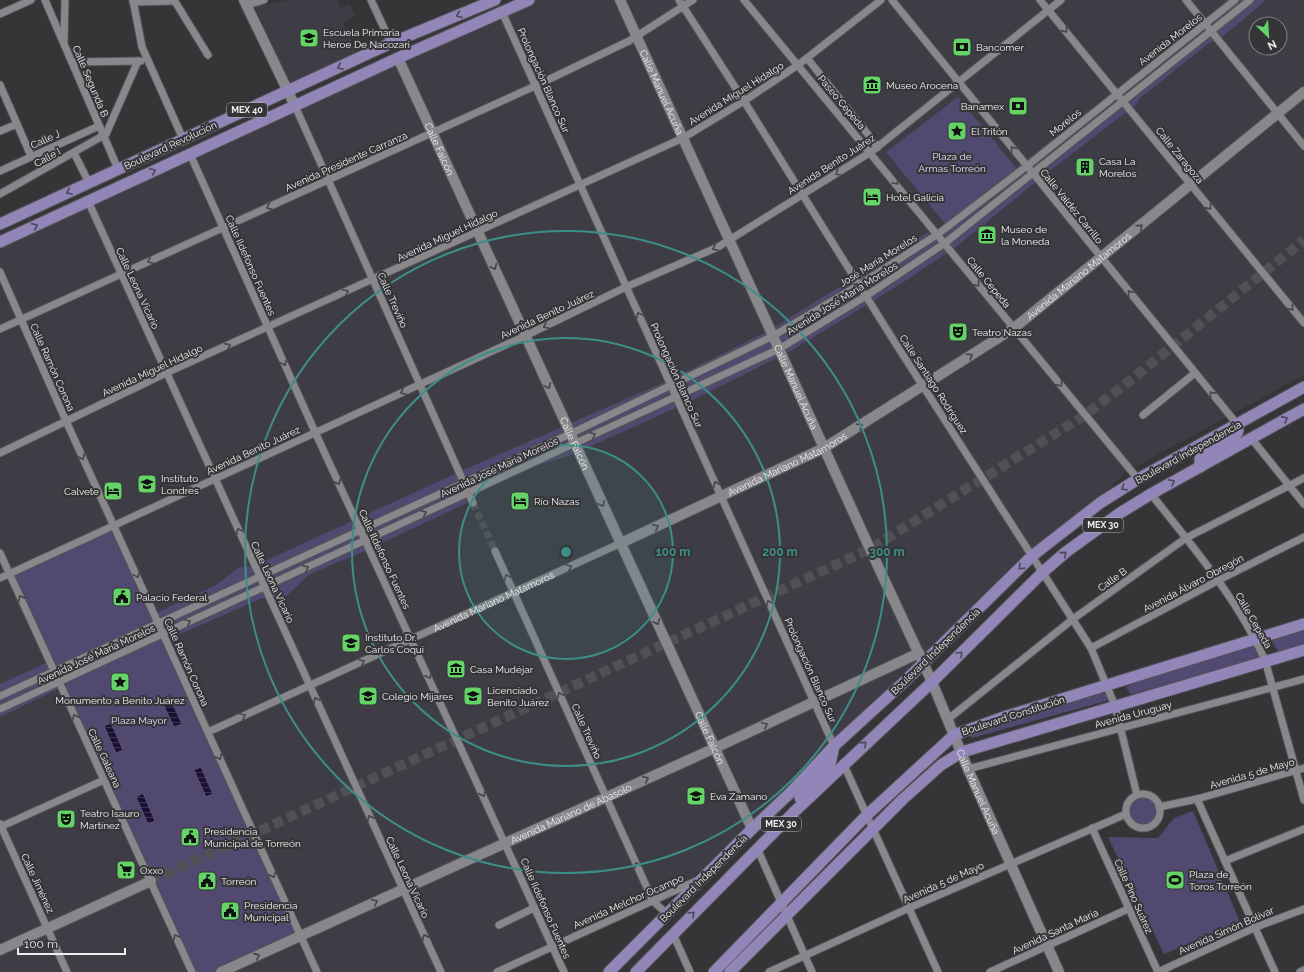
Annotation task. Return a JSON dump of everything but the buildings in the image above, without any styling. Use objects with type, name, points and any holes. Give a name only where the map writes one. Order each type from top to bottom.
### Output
[{"type":"main road","name":"Boulevard Revolución","points":[[0,224],[391,43],[495,0]]},
{"type":"main road","name":"MEX 40","points":[[0,242],[398,58],[529,0]]},
{"type":"main road","name":"Boulevard Independencia","points":[[609,972],[790,793],[921,658],[1032,556],[1100,503],[1138,479],[1304,386]]},
{"type":"main road","name":"Boulevard Independencia","points":[[636,972],[757,848],[843,764],[932,682],[1043,572],[1089,535],[1151,494],[1304,409]]},
{"type":"main road","points":[[1200,467],[1200,459],[1203,456],[1234,438],[1238,432],[1237,424]]},
{"type":"main road","name":"Boulevard Constitución","points":[[714,972],[867,815],[954,735],[1304,624]]},
{"type":"main road","name":"Boulevard Constitución","points":[[730,972],[787,913],[903,799],[941,765],[962,752],[1265,660],[1304,650]]},
{"type":"main road","points":[[793,813],[809,786],[830,764],[834,746]]},
{"type":"street","points":[[0,14],[31,0]]},
{"type":"street","name":"Calle Segunda B","points":[[45,0],[118,170]]},
{"type":"street","points":[[64,45],[66,0]]},
{"type":"street","points":[[264,0],[246,2],[295,106]]},
{"type":"street","points":[[371,0],[391,43]]},
{"type":"street","name":"Calle Manuel Acuña","points":[[620,0],[932,682],[968,769],[1059,972]]},
{"type":"street","name":"Calle Santiago Rodríguez","points":[[679,0],[1091,648],[1108,685],[1115,706],[1137,795]]},
{"type":"street","name":"Avenida Presidente Carranza","points":[[0,330],[535,86],[637,37],[693,0]]},
{"type":"street","points":[[744,0],[798,66]]},
{"type":"street","name":"Avenida Miguel Hidalgo","points":[[0,453],[166,373],[268,328],[683,138],[798,66],[881,0]]},
{"type":"street","name":"Calle Valdéz Carrillo","points":[[892,0],[1237,424]]},
{"type":"street","name":"Calle Zaragoza","points":[[1040,0],[1304,323]]},
{"type":"street","name":"Avenida Benito Juárez","points":[[0,578],[525,336],[626,287],[718,247],[878,147],[1061,0]]},
{"type":"street","points":[[1186,0],[1304,146]]},
{"type":"street","name":"Avenida Morelos","points":[[1116,93],[1235,0]]},
{"type":"street","name":"Avenida José María Morelos","points":[[0,696],[464,482],[676,398],[780,349],[866,296],[945,243],[1250,0]]},
{"type":"street","points":[[183,139],[147,62],[142,47],[133,1],[175,1],[208,55]]},
{"type":"street","name":"Prolongación Blanco Sur","points":[[502,12],[834,746]]},
{"type":"street","name":"Calle Falcón","points":[[398,58],[752,829]]},
{"type":"street","name":"Paseo Cepeda","points":[[807,58],[878,147]]},
{"type":"street","points":[[103,135],[106,134],[113,122],[138,61]]},
{"type":"street","points":[[72,62],[147,62]]},
{"type":"street","name":"Paseo Cepeda","points":[[798,66],[871,152]]},
{"type":"street","points":[[0,85],[31,156]]},
{"type":"street","name":"Avenida Mariano Matamoros","points":[[208,732],[621,544],[824,448],[1014,328],[1102,258],[1190,184],[1304,92]]},
{"type":"street","name":"Morelos","points":[[1027,166],[1116,93]]},
{"type":"street","name":"Calle Treviño","points":[[295,106],[473,503]]},
{"type":"street","points":[[0,131],[17,124]]},
{"type":"street","name":"Calle J","points":[[0,170],[99,126]]},
{"type":"street","name":"Calle I","points":[[0,194],[74,153],[103,135]]},
{"type":"street","name":"Calle Cepeda","points":[[871,152],[1138,479]]},
{"type":"street","points":[[74,153],[89,183]]},
{"type":"street","name":"Calle Ildefonso Fuentes","points":[[190,154],[360,530],[412,639],[564,972]]},
{"type":"street","name":"José María Morelos","points":[[774,336],[859,285],[938,234],[1027,166]]},
{"type":"street","name":"Calle Leona Vicario","points":[[88,201],[441,972]]},
{"type":"street","name":"Calle Ramón Corona","points":[[0,272],[66,421],[317,972]]},
{"type":"street","name":"Avenida José María Morelos","points":[[0,709],[469,492],[671,386],[774,336]]},
{"type":"street","points":[[1142,415],[1195,372]]},
{"type":"street","points":[[1251,438],[1304,504]]},
{"type":"street","name":"Calle B","points":[[947,720],[1073,620],[1186,538],[1304,478]]},
{"type":"street","name":"Calle Cepeda","points":[[1151,494],[1219,580],[1256,639],[1265,660],[1304,800]]},
{"type":"street","name":"Avenida Álvaro Obregón","points":[[1091,648],[1304,537]]},
{"type":"street","name":"Calle Treviño","points":[[495,551],[653,901],[667,914]]},
{"type":"street","name":"Calle Galeana","points":[[0,553],[192,972]]},
{"type":"street","name":"Avenida Mariano de Abasolo","points":[[221,972],[814,702],[921,658]]},
{"type":"street","name":"Avenida Uruguay","points":[[968,769],[1120,727],[1304,679]]},
{"type":"street","points":[[843,764],[938,972]]},
{"type":"street","name":"Avenida 5 de Mayo","points":[[1159,807],[1197,799],[1304,768]]},
{"type":"street","points":[[0,826],[104,780]]},
{"type":"street","points":[[1137,795],[1149,795],[1159,807],[1158,818],[1151,826],[1146,828],[1135,826],[1130,823],[1126,814],[1128,802],[1137,795]]},
{"type":"street","points":[[1197,799],[1275,972]]},
{"type":"street","name":"Avenida 5 de Mayo","points":[[770,972],[909,908],[1126,814]]},
{"type":"street","name":"Calle Jiménez","points":[[0,826],[67,972]]},
{"type":"street","name":"Calle Pino Suárez","points":[[1092,828],[1158,972]]},
{"type":"street","points":[[1225,861],[1304,829]]},
{"type":"street","points":[[757,848],[782,901],[812,972]]},
{"type":"street","name":"Avenida Melchor Ocampo","points":[[497,972],[702,879]]},
{"type":"street","points":[[0,950],[151,882]]},
{"type":"street","points":[[499,925],[534,908]]},
{"type":"street","name":"Avenida Santa María","points":[[990,972],[1128,909]]},
{"type":"street","name":"Avenida Simón Bolívar","points":[[1158,972],[1256,927],[1304,909]]},
{"type":"street","points":[[673,934],[690,972]]},
{"type":"street","points":[[1300,972],[1304,970]]},
{"type":"shaded area","name":"Escuela Primaria Heroe De Nacozari","points":[[288,0],[337,0],[341,8],[350,4],[355,16],[343,23],[356,53],[289,84],[255,7]]},
{"type":"shaded area","points":[[522,0],[1304,0],[1304,375],[1126,472],[706,874],[492,972],[0,972],[0,237]]},
{"type":"shaded area","points":[[169,696],[182,724],[174,727],[161,700]]},
{"type":"shaded area","points":[[111,723],[123,750],[116,753],[104,726]]},
{"type":"shaded area","points":[[201,767],[213,794],[206,797],[194,770]]},
{"type":"shaded area","points":[[143,793],[155,821],[148,824],[136,797]]},
{"type":"green space","points":[[1230,0],[1266,0],[1221,38],[1209,43],[1139,99],[1137,104],[1043,176],[956,247],[902,283],[791,351],[689,402],[571,455],[539,465],[483,490],[469,502],[365,551],[310,574],[282,600],[262,598],[167,640],[300,936],[221,972],[192,972],[60,688],[0,717],[0,684],[50,661],[12,574],[114,527],[154,614],[216,585],[239,567],[254,566],[459,472],[665,382],[770,330],[928,232],[930,236],[945,224],[886,152],[958,97],[1016,168]]},
{"type":"green space","points":[[1304,630],[1304,647],[1279,653],[1272,642],[1274,639]]},
{"type":"green space","points":[[1252,646],[1255,647],[1259,655],[1258,659],[1133,694],[1130,694],[1126,687],[1145,676]]},
{"type":"green space","points":[[1103,693],[1106,694],[1108,699],[1106,701],[972,738],[970,735],[995,723]]},
{"type":"green space","points":[[1143,797],[1153,801],[1157,811],[1153,821],[1143,825],[1133,821],[1129,811],[1133,801]]},
{"type":"green space","name":"Plaza de Toros Torreón","points":[[1193,811],[1240,922],[1164,954],[1108,837],[1158,838],[1174,818]]},
{"type":"tunnel","points":[[151,881],[870,549],[1085,415],[1127,383],[1304,240]]},
{"type":"tunnel","points":[[473,503],[495,551]]},
{"type":"place","name":"Escuela Primaria Heroe De Nacozari","points":[[309,38]]},
{"type":"place","name":"Bancomer","points":[[962,47]]},
{"type":"place","name":"Museo Arocena","points":[[872,85]]},
{"type":"place","name":"Banamex","points":[[1018,106]]},
{"type":"place","name":"El Tritón","points":[[957,131]]},
{"type":"place","name":"Casa La Morelos","points":[[1085,167]]},
{"type":"place","name":"Hotel Galicia","points":[[872,197]]},
{"type":"place","name":"Museo de la Moneda","points":[[987,235]]},
{"type":"place","name":"Teatro Nazas","points":[[958,332]]},
{"type":"place","name":"Instituto Londres","points":[[147,484]]},
{"type":"place","name":"Calvete","points":[[113,491]]},
{"type":"place","name":"Río Nazas","points":[[520,501]]},
{"type":"place","name":"Palacio Federal","points":[[122,597]]},
{"type":"place","name":"Instituto Dr. Carlos Coqui","points":[[351,643]]},
{"type":"place","name":"Casa Mudéjar","points":[[456,669]]},
{"type":"place","name":"Monumento a Benito Juárez","points":[[120,682]]},
{"type":"place","name":"Colegio Mijares","points":[[368,696]]},
{"type":"place","name":"Licenciado Benito Juárez","points":[[473,696]]},
{"type":"place","name":"Eva Zamano","points":[[696,796]]},
{"type":"place","name":"Teatro Isauro Martínez","points":[[66,819]]},
{"type":"place","name":"Presidencia Municipal de Torreón","points":[[190,837]]},
{"type":"place","name":"Oxxo","points":[[126,870]]},
{"type":"place","name":"Plaza de Toros Torreón","points":[[1175,880]]},
{"type":"place","name":"Torreón","points":[[207,881]]},
{"type":"place","name":"Presidencia Municipal","points":[[230,911]]},
{"type":"park label","name":"Plaza de Armas Torreón","points":[[952,162]]},
{"type":"park label","name":"Plaza Mayor","points":[[139,720]]}]
